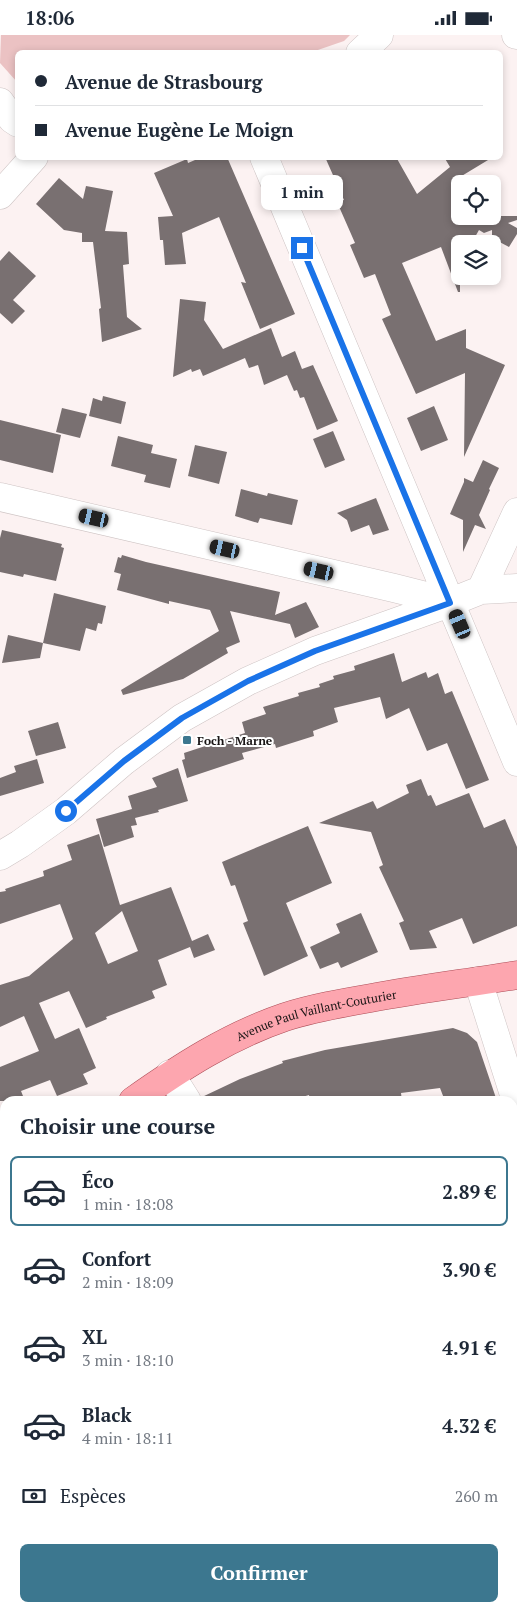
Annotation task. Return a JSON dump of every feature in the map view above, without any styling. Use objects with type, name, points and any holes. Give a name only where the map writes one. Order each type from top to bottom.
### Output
[{"type":"main road","name":"Avenue Paul Vaillant-Couturier","points":[[140,1096],[170,1074],[220,1045],[287,1017],[332,1005],[517,975]]},
{"type":"street","points":[[363,50],[379,35]]},
{"type":"street","points":[[0,102],[15,121]]},
{"type":"street","points":[[0,195],[31,160]]},
{"type":"street","points":[[265,160],[517,762]]},
{"type":"street","points":[[0,497],[399,589],[450,603]]},
{"type":"street","points":[[481,590],[517,512]]},
{"type":"street","points":[[0,856],[20,845],[66,811],[124,761],[182,718],[248,681],[315,651],[450,603],[481,590],[517,588]]},
{"type":"street","points":[[399,589],[400,621]]},
{"type":"street","points":[[478,981],[514,1096]]},
{"type":"street","points":[[170,1074],[185,1096]]},
{"type":"shaded area","points":[[1,35],[350,35],[344,41],[318,50],[15,50],[15,80],[0,63]]},
{"type":"building","points":[[185,160],[187,160],[188,163],[195,160],[228,160],[295,314],[260,329],[241,282],[246,283],[219,217],[182,233],[186,264],[165,265],[163,240],[160,240],[158,217],[173,216],[154,173]]},
{"type":"building","points":[[326,160],[398,160],[417,194],[450,167],[446,160],[488,160],[463,175],[451,175],[451,225],[501,225],[501,216],[517,216],[517,220],[508,223],[517,228],[517,234],[509,247],[501,243],[501,235],[492,235],[492,230],[484,233],[479,230],[476,235],[451,235],[451,273],[441,247],[402,263],[436,341],[466,329],[466,348],[505,365],[464,457],[465,373],[416,394],[382,319],[391,315],[375,274],[364,278],[350,245],[355,243],[337,202],[344,200]]},
{"type":"building","points":[[59,178],[83,199],[86,186],[113,191],[105,231],[127,232],[129,264],[123,265],[127,317],[142,329],[102,342],[99,309],[101,308],[93,242],[82,242],[82,233],[64,230],[36,204]]},
{"type":"building","points":[[9,251],[36,276],[13,300],[25,311],[12,324],[0,313],[0,261]]},
{"type":"building","points":[[455,285],[460,285],[460,292],[458,292]]},
{"type":"building","points":[[180,299],[206,302],[204,320],[223,349],[271,328],[282,357],[295,351],[302,369],[313,365],[338,421],[317,430],[304,397],[300,398],[297,390],[294,391],[287,375],[264,385],[258,365],[249,368],[245,358],[203,376],[200,369],[192,372],[191,369],[173,377]]},
{"type":"building","points":[[103,396],[126,402],[121,424],[89,416],[93,398],[102,401]]},
{"type":"building","points":[[434,406],[448,440],[421,451],[407,418]]},
{"type":"building","points":[[62,408],[87,414],[80,438],[56,432]]},
{"type":"building","points":[[0,420],[61,435],[53,473],[0,460]]},
{"type":"building","points":[[333,431],[345,460],[325,468],[313,439]]},
{"type":"building","points":[[118,436],[153,445],[151,453],[177,459],[170,488],[144,482],[146,475],[111,466]]},
{"type":"building","points":[[195,445],[227,452],[219,484],[188,476]]},
{"type":"building","points":[[483,460],[499,468],[479,515],[486,529],[475,525],[463,552],[463,520],[450,514],[464,478],[473,482]]},
{"type":"building","points":[[241,489],[267,496],[268,493],[298,500],[292,525],[260,518],[258,523],[235,516]]},
{"type":"building","points":[[376,498],[389,530],[373,535],[369,525],[351,532],[347,520],[337,513]]},
{"type":"building","points":[[2,530],[62,544],[61,547],[64,548],[56,581],[24,574],[23,577],[0,572],[0,538]]},
{"type":"building","points":[[122,555],[280,592],[275,615],[306,602],[319,627],[295,638],[290,624],[230,611],[240,642],[226,648],[228,653],[183,679],[123,695],[121,690],[219,631],[210,610],[169,601],[169,604],[117,590],[121,574],[114,572],[118,557],[121,558]]},
{"type":"building","points":[[54,593],[106,606],[102,624],[98,623],[96,631],[86,628],[80,651],[43,643]]},
{"type":"building","points":[[8,635],[43,643],[40,658],[2,663]]},
{"type":"building","points":[[394,653],[402,682],[426,672],[428,678],[438,673],[445,694],[452,691],[489,780],[466,789],[447,743],[427,751],[409,708],[386,719],[380,697],[334,708],[338,722],[313,731],[314,736],[276,748],[275,744],[242,753],[244,759],[187,778],[182,760],[185,759],[184,753],[245,733],[242,722],[266,714],[263,707],[299,696],[298,693],[320,687],[319,684],[334,679],[333,676],[355,670],[354,666]]},
{"type":"building","points":[[58,722],[66,748],[36,756],[28,731]]},
{"type":"building","points":[[37,759],[44,783],[0,796],[0,778],[16,772],[14,766]]},
{"type":"building","points":[[178,768],[188,801],[158,810],[159,812],[135,818],[137,825],[131,826],[134,837],[104,847],[96,819],[132,809],[128,796],[157,787],[152,778]]},
{"type":"building","points":[[421,779],[428,796],[431,795],[436,806],[469,793],[484,828],[505,819],[517,847],[517,926],[473,944],[462,918],[429,931],[437,948],[410,950],[399,923],[404,921],[379,867],[383,865],[371,832],[319,823],[373,801],[377,809],[409,793],[406,785]]},
{"type":"building","points":[[308,826],[332,883],[286,903],[308,956],[264,976],[243,923],[248,921],[235,885],[231,886],[222,862]]},
{"type":"building","points":[[99,834],[120,905],[171,887],[192,941],[208,934],[215,950],[194,958],[190,947],[158,960],[167,985],[152,991],[155,998],[106,1017],[107,1019],[86,1028],[69,991],[39,1003],[55,1039],[79,1028],[96,1068],[83,1074],[88,1084],[57,1096],[50,1080],[21,1091],[23,1096],[0,1096],[0,1067],[39,1051],[24,1016],[0,1027],[0,985],[29,976],[73,939],[60,904],[0,924],[0,892],[44,876],[43,871],[72,860],[67,845]],"holes":[[[122,911],[138,951],[108,964],[95,933]]]},
{"type":"building","points":[[361,913],[378,952],[341,968],[338,962],[320,969],[310,947],[340,933],[336,924]]},
{"type":"building","points":[[453,1028],[467,1033],[477,1042],[495,1096],[443,1096],[440,1088],[401,1093],[401,1096],[204,1096],[240,1079],[283,1063],[282,1061],[325,1050]]},
{"type":"place","name":"Foch - Marne","points":[[187,740]]},
{"type":"route","points":[[66,811],[124,761],[182,718],[248,681],[315,651],[450,603],[302,248]]}]
